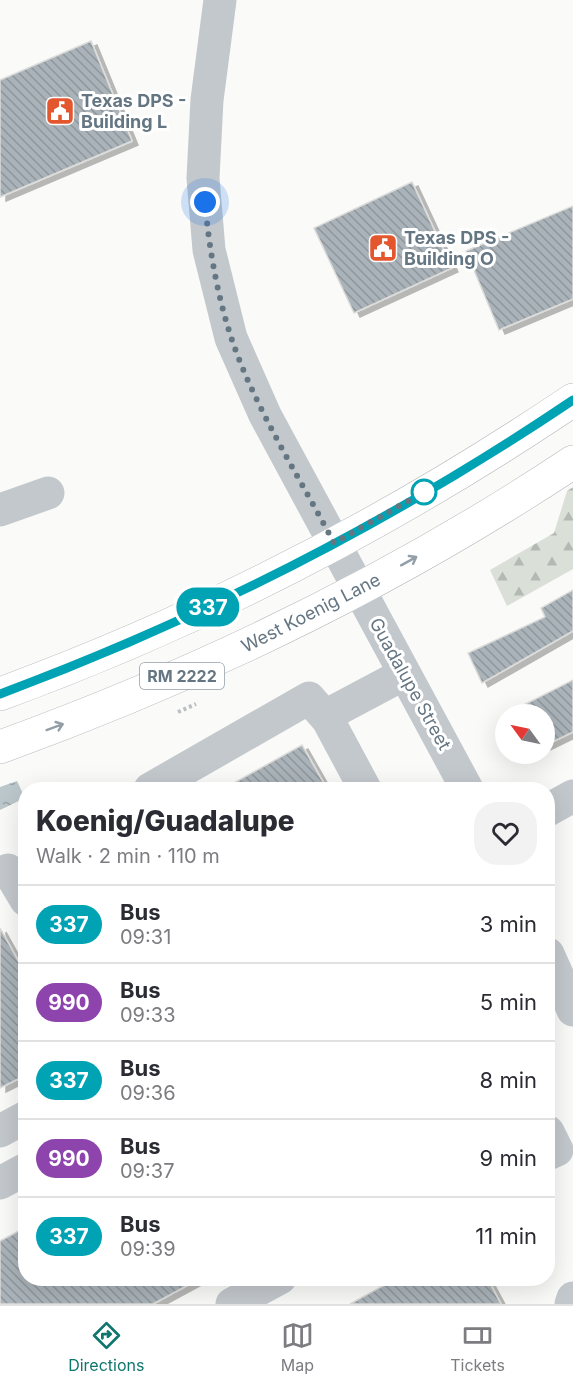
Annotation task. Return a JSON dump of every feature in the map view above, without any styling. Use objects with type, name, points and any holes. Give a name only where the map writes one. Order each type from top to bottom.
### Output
[{"type":"main road","name":"RM 2222","points":[[0,694],[149,636],[334,543],[512,441],[573,400]]},
{"type":"main road","name":"West Koenig Lane","points":[[0,747],[172,681],[276,633],[359,590],[573,462]]},
{"type":"street","name":"Guadalupe Street","points":[[220,0],[207,100],[203,178],[209,250],[231,338],[265,415],[463,782]]},
{"type":"street","points":[[0,510],[48,493]]},
{"type":"street","points":[[325,716],[404,674]]},
{"type":"street","points":[[170,782],[309,698],[325,716],[361,782]]},
{"type":"street","points":[[555,806],[573,796]]},
{"type":"street","points":[[11,868],[18,883]]},
{"type":"street","points":[[555,970],[573,1010]]},
{"type":"street","points":[[0,1131],[18,1121]]},
{"type":"street","points":[[0,1183],[18,1173]]},
{"type":"street","points":[[241,1292],[258,1286]]},
{"type":"street","points":[[571,1304],[573,1298]]},
{"type":"green space","points":[[573,487],[573,569],[507,606],[490,570],[554,533],[567,491]]},
{"type":"water","points":[[17,781],[18,801],[0,810],[0,787]]},
{"type":"building","name":"Texas DPS - Building L","points":[[91,41],[132,141],[0,197],[0,80]]},
{"type":"building","name":"Texas DPS - Building O","points":[[412,182],[452,268],[354,313],[314,228]]},
{"type":"building","points":[[573,206],[573,299],[499,330],[466,251]]},
{"type":"building","points":[[573,590],[573,631],[482,683],[468,653],[545,617],[541,608]]},
{"type":"building","points":[[573,680],[573,732],[555,741],[555,704],[526,704]]},
{"type":"building","points":[[302,745],[323,782],[236,782]]},
{"type":"building","points":[[0,928],[18,961],[18,1079],[0,1088]]},
{"type":"building","points":[[18,1231],[18,1286],[186,1286],[153,1304],[0,1304],[0,1241]]},
{"type":"building","points":[[383,1286],[491,1286],[501,1304],[350,1304]]},
{"type":"bus line","name":"337","points":[[0,694],[149,636],[249,588],[370,523],[512,441],[573,400]]},
{"type":"place","name":"Texas DPS - Building L","points":[[60,111]]},
{"type":"place","name":"Texas DPS - Building O","points":[[383,248]]},
{"type":"route","points":[[205,202],[209,250],[231,338],[265,415],[334,543],[424,492]]}]
